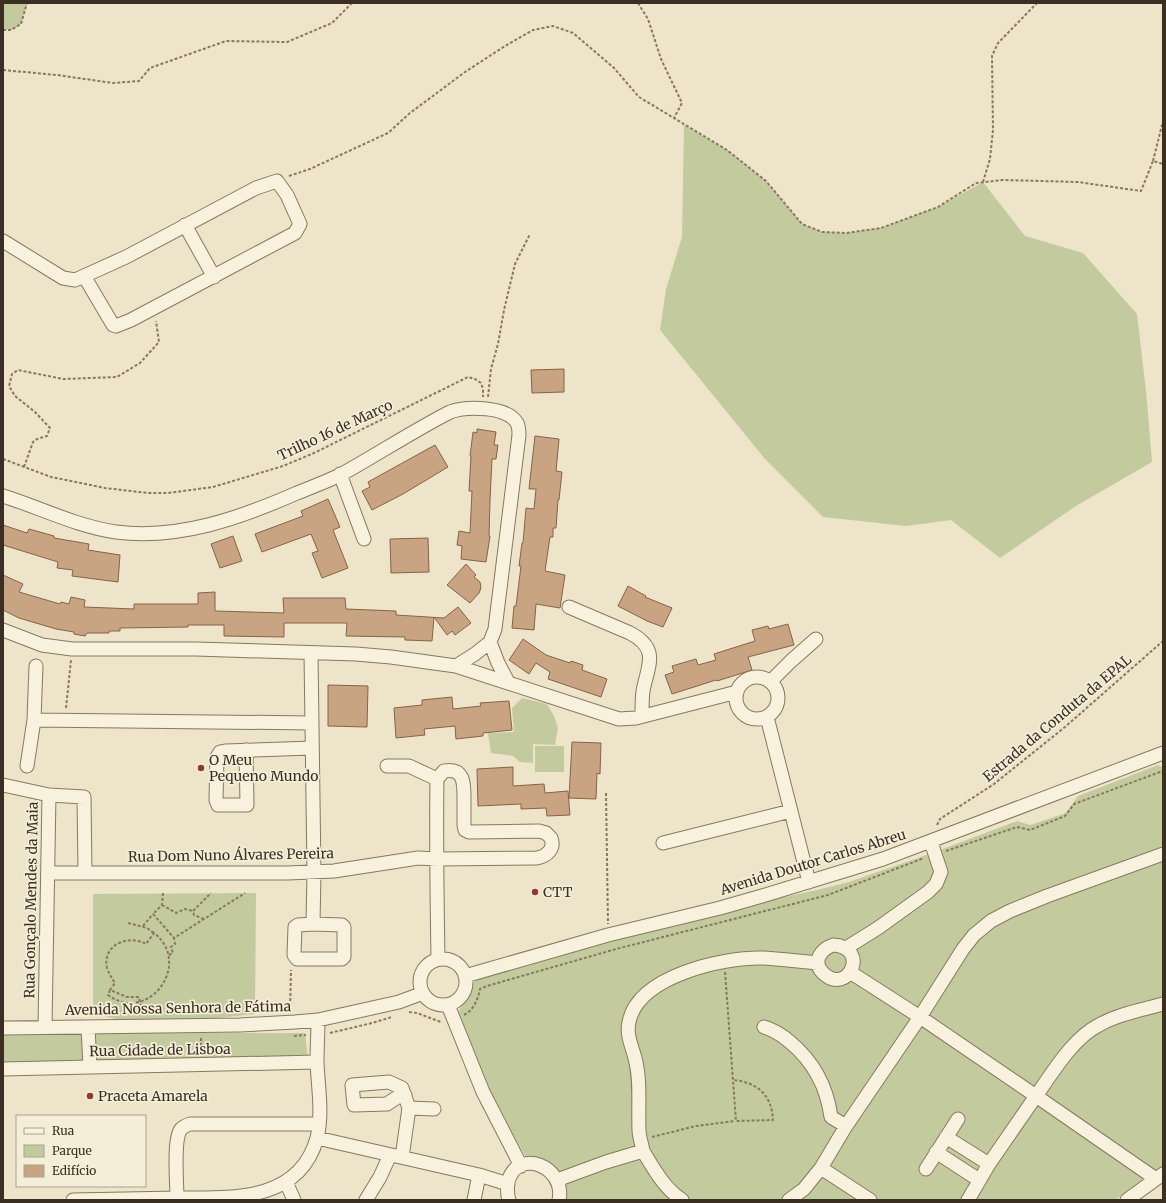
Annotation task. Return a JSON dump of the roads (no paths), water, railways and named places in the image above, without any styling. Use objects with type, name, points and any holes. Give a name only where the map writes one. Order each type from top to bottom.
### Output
[{"type":"street","points":[[3,241],[63,278],[76,280],[84,276],[126,257],[256,188],[277,181],[287,195],[300,224],[295,233],[214,277],[120,325],[113,325],[84,276]]},
{"type":"street","points":[[185,225],[214,277]]},
{"type":"street","points":[[3,496],[91,527],[116,532],[161,532],[198,528],[238,517],[277,502],[340,474],[450,412],[464,408],[485,408],[502,413],[515,420],[519,426],[519,435],[495,629],[490,642],[456,666]]},
{"type":"street","points":[[340,474],[364,539]]},
{"type":"street","points":[[569,607],[630,633],[637,637],[646,647],[649,653],[650,662],[644,690],[642,716]]},
{"type":"street","points":[[3,630],[42,645],[72,649],[196,649],[356,654],[456,666],[614,718],[630,719],[737,692]]},
{"type":"street","points":[[770,682],[791,661],[816,640]]},
{"type":"street","points":[[490,642],[498,663],[508,682]]},
{"type":"street","points":[[311,653],[314,872],[313,924]]},
{"type":"street","points":[[27,766],[34,720],[36,666]]},
{"type":"street","points":[[757,677],[770,682],[775,687],[778,700],[772,713],[767,717],[760,719],[746,717],[737,706],[737,692],[740,686],[744,681],[757,677]]},
{"type":"street","points":[[767,717],[810,882]]},
{"type":"street","points":[[34,720],[312,723]]},
{"type":"street","points":[[246,750],[247,805],[218,805],[216,800],[218,755],[222,751],[246,750],[312,748]]},
{"type":"street","name":"Avenida Doutor Carlos Abreu","points":[[466,976],[608,935],[720,908],[883,859],[1163,753]]},
{"type":"street","points":[[388,766],[409,766],[437,779],[438,959]]},
{"type":"street","name":"Rua Dom Nuno Álvares Pereira","points":[[48,873],[288,874],[334,871],[418,858],[537,858],[546,855],[552,846],[551,838],[546,833],[539,831],[469,832],[465,830],[464,783],[462,778],[456,772],[450,770],[444,771],[437,779]]},
{"type":"street","name":"Rua Gonçalo Mendes da Maia","points":[[3,785],[49,795],[45,1027]]},
{"type":"street","points":[[49,795],[84,797],[85,873]]},
{"type":"street","points":[[663,843],[791,811]]},
{"type":"street","points":[[846,948],[878,928],[928,892],[936,884],[941,872],[931,842]]},
{"type":"street","points":[[789,1200],[810,1183],[821,1168],[846,1126],[920,1017],[963,949],[974,935],[991,921],[1047,896],[1163,854]]},
{"type":"street","points":[[313,924],[342,924],[344,926],[344,957],[340,959],[297,959],[295,957],[295,926],[313,924]]},
{"type":"street","points":[[834,944],[841,945],[846,948],[852,954],[853,960],[853,967],[850,972],[842,978],[835,979],[828,977],[821,971],[817,963],[821,952],[834,944]]},
{"type":"street","points":[[682,1200],[673,1194],[661,1180],[642,1146],[639,1132],[638,1074],[628,1033],[629,1021],[638,1004],[645,995],[655,987],[691,970],[724,961],[762,958],[817,963]]},
{"type":"street","points":[[438,959],[447,959],[455,962],[462,968],[466,976],[466,985],[463,994],[457,1000],[448,1005],[431,1002],[423,993],[420,982],[422,973],[429,963],[438,959]]},
{"type":"street","points":[[850,972],[1160,1177],[1127,1200]]},
{"type":"street","name":"Avenida Nossa Senhora de Fátima","points":[[3,1028],[240,1025],[318,1020],[399,1002],[423,993]]},
{"type":"street","points":[[968,1200],[989,1164],[1036,1096],[1073,1047],[1091,1029],[1111,1019],[1163,1004]]},
{"type":"street","points":[[448,1005],[483,1092],[520,1166]]},
{"type":"street","points":[[73,1200],[177,1198],[237,1199],[275,1189],[294,1177],[312,1151],[320,1124],[317,1062],[318,1020]]},
{"type":"street","points":[[88,1027],[90,1067]]},
{"type":"street","points":[[764,1027],[780,1034],[804,1055],[815,1070],[823,1085],[827,1096],[830,1117],[846,1126]]},
{"type":"street","name":"Rua Cidade de Lisboa","points":[[3,1069],[317,1062]]},
{"type":"street","points":[[366,1200],[380,1177],[396,1156],[409,1108],[405,1095]]},
{"type":"street","points":[[409,1108],[434,1110]]},
{"type":"street","points":[[926,1169],[958,1119]]},
{"type":"street","points":[[177,1198],[177,1147],[179,1133],[185,1126],[190,1124],[320,1124]]},
{"type":"street","points":[[946,1137],[989,1164]]},
{"type":"street","points":[[317,1138],[479,1175],[508,1184]]},
{"type":"street","points":[[557,1180],[606,1162],[642,1146]]},
{"type":"street","points":[[936,1152],[980,1180]]},
{"type":"street","points":[[509,1200],[507,1194],[508,1184],[512,1173],[520,1166],[530,1163],[551,1171],[557,1180],[560,1191],[559,1200]]},
{"type":"street","points":[[821,1168],[870,1200]]},
{"type":"street","points":[[474,1200],[479,1175]]},
{"type":"street","points":[[286,1182],[294,1200]]},
{"type":"place","name":"O Meu Pequeno Mundo","points":[[201,768]]},
{"type":"place","name":"CTT","points":[[535,892]]},
{"type":"place","name":"Praceta Amarela","points":[[90,1096]]}]
